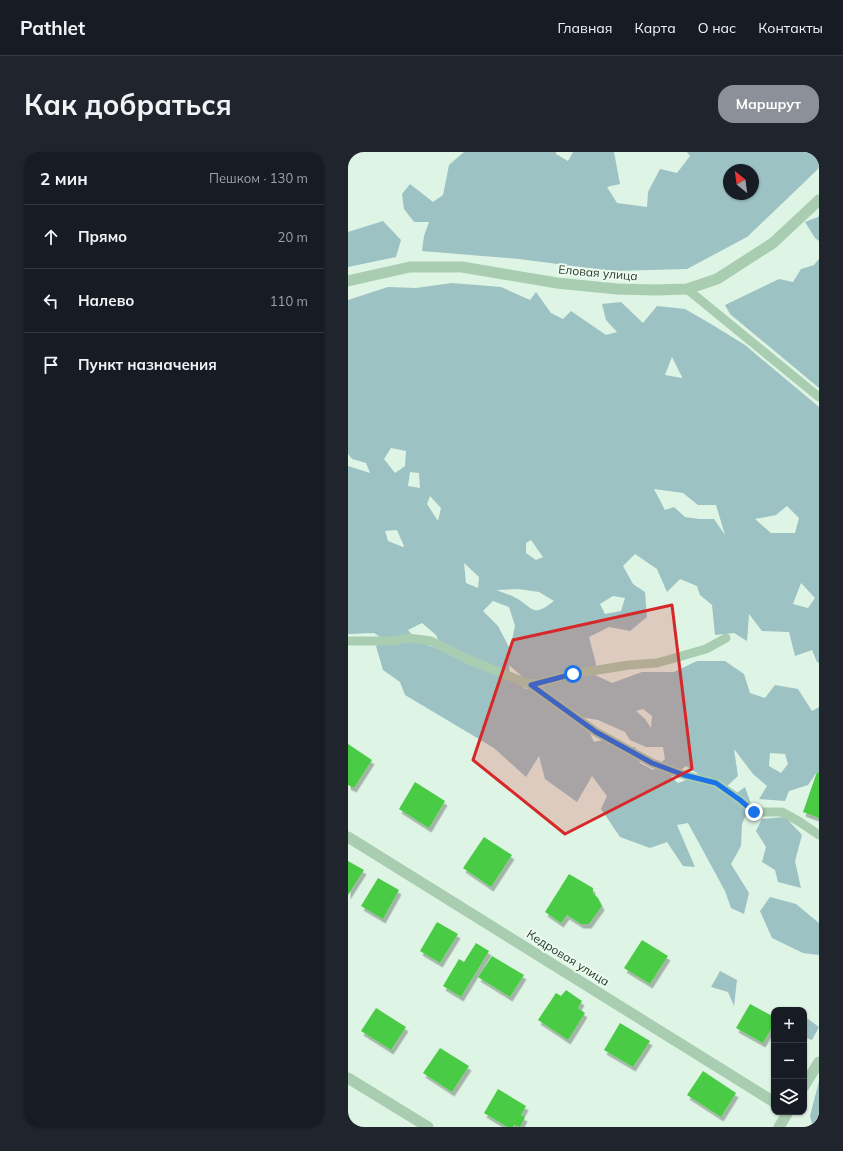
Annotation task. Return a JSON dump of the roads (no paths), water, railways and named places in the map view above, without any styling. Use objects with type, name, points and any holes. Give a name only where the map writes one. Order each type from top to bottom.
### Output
[{"type":"street","name":"Еловая улица","points":[[348,281],[410,267],[462,267],[557,283],[617,289],[687,289],[717,279],[773,243],[819,200]]},
{"type":"street","name":"Кедровая улица","points":[[348,837],[771,1100]]},
{"type":"street","points":[[807,1081],[819,1062]]},
{"type":"street","points":[[348,1078],[428,1127]]},
{"type":"street","points":[[779,1127],[786,1115]]},
{"type":"lane","points":[[687,289],[819,397]]},
{"type":"lane","points":[[348,641],[392,641],[408,638],[431,641],[467,659],[531,685],[596,732],[652,763],[684,775],[716,783],[754,812],[782,812],[800,822],[819,836]]},
{"type":"lane","points":[[531,685],[573,674],[657,662],[706,649],[726,638]]}]
